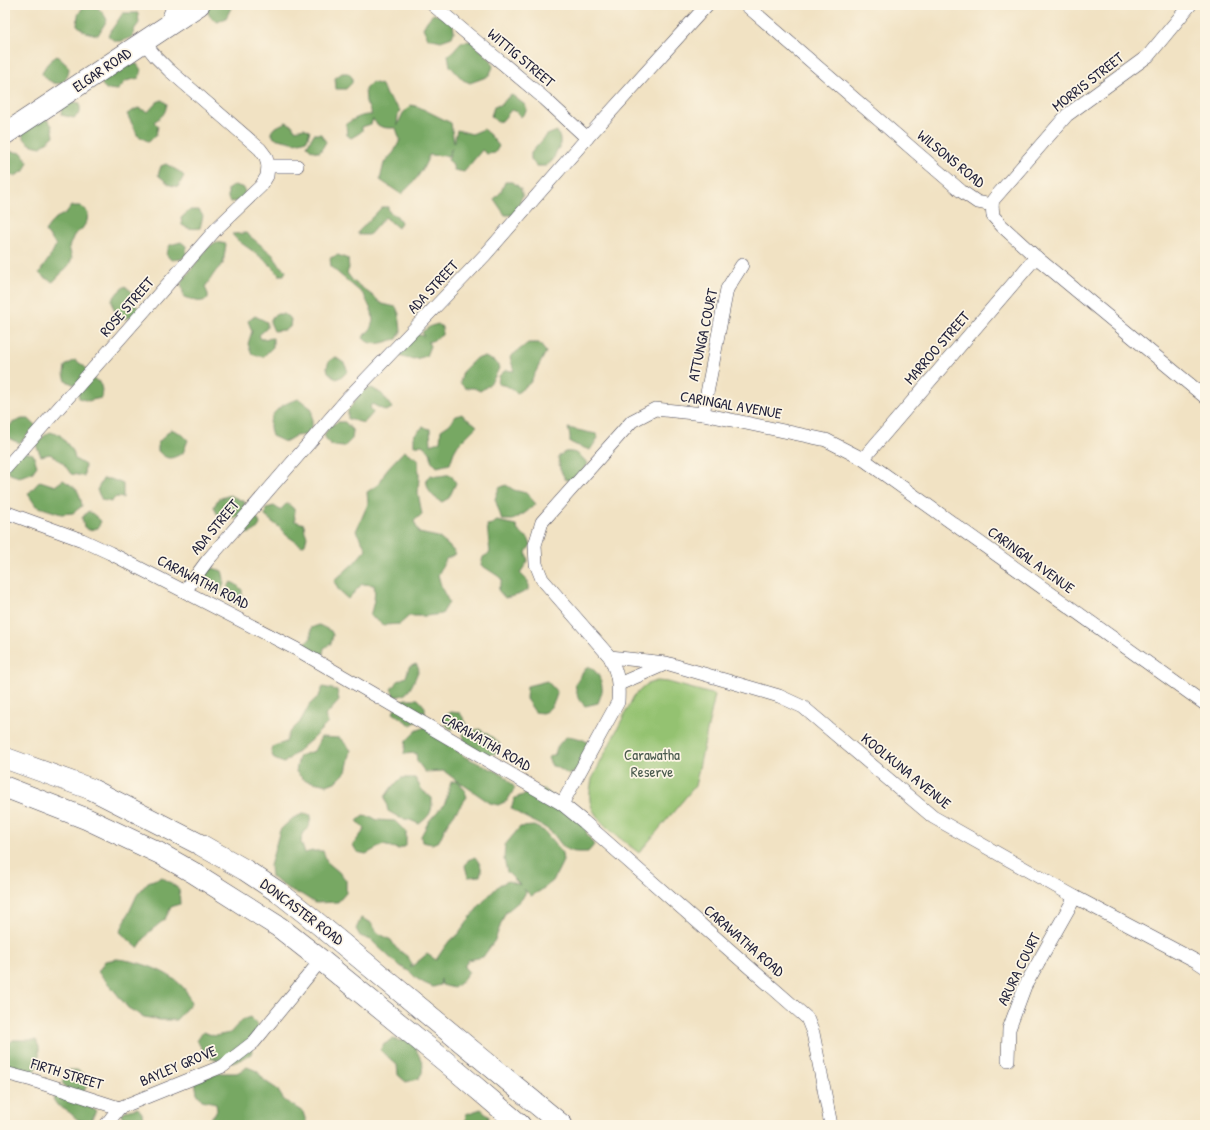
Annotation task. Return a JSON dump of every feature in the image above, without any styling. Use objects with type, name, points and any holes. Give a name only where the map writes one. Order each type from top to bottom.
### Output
[{"type":"main road","name":"ELGAR ROAD","points":[[5,134],[199,5]]},
{"type":"main road","name":"DONCASTER ROAD","points":[[5,758],[91,789],[201,845],[245,870],[280,894],[327,930],[562,1125]]},
{"type":"main road","name":"DONCASTER ROAD","points":[[5,787],[87,819],[159,853],[194,873],[279,927],[446,1062],[520,1125]]},
{"type":"street","points":[[163,29],[174,5]]},
{"type":"street","name":"WITTIG STREET","points":[[433,5],[545,99],[587,138]]},
{"type":"street","name":"ADA STREET","points":[[185,591],[207,561],[348,398],[485,255],[706,5]]},
{"type":"street","name":"MORRIS STREET","points":[[992,205],[993,200],[1067,116],[1148,56],[1190,5]]},
{"type":"street","name":"WILSONS ROAD","points":[[749,6],[961,191],[977,202],[992,205],[993,216],[1036,257],[1205,397]]},
{"type":"street","points":[[144,42],[165,66],[260,149],[266,158],[268,166],[297,166]]},
{"type":"street","name":"ROSE STREET","points":[[5,469],[218,227],[261,186],[267,176],[268,166]]},
{"type":"street","name":"MARROO STREET","points":[[863,459],[1036,257]]},
{"type":"street","name":"ATTUNGA COURT","points":[[703,414],[727,289],[742,265]]},
{"type":"street","name":"CARINGAL AVENUE","points":[[562,804],[618,702],[619,684],[616,670],[610,657],[542,579],[536,564],[535,545],[542,522],[632,421],[655,409],[703,414],[826,440],[863,459],[1205,704]]},
{"type":"street","name":"CARAWATHA ROAD","points":[[5,512],[82,540],[110,553],[296,649],[562,804],[807,1018],[813,1033],[831,1125]]},
{"type":"street","name":"KOOLKUNA AVENUE","points":[[610,657],[666,663],[780,696],[803,707],[933,817],[1075,897],[1205,967]]},
{"type":"street","points":[[619,684],[666,663]]},
{"type":"street","name":"ARURA COURT","points":[[1008,1060],[1009,1029],[1025,986],[1075,897]]},
{"type":"street","name":"BAYLEY GROVE","points":[[119,1108],[223,1066],[254,1042],[321,960]]},
{"type":"street","name":"FIRTH STREET","points":[[5,1072],[119,1108]]},
{"type":"street","points":[[106,1125],[119,1108]]},
{"type":"green space","points":[[88,5],[95,6],[104,14],[107,20],[98,35],[85,32],[77,25],[78,15],[83,7]]},
{"type":"green space","points":[[206,5],[229,5],[231,8],[226,18],[218,22],[209,15]]},
{"type":"green space","points":[[123,13],[138,13],[139,23],[134,30],[133,36],[123,41],[117,41],[108,35]]},
{"type":"green space","points":[[433,14],[453,22],[454,32],[452,37],[441,41],[428,38],[423,28]]},
{"type":"green space","points":[[471,41],[491,60],[493,67],[489,76],[470,83],[463,80],[450,66],[448,55],[461,42]]},
{"type":"green space","points":[[57,56],[69,67],[68,75],[64,81],[58,84],[49,81],[42,74],[44,68]]},
{"type":"green space","points":[[137,64],[141,70],[139,78],[126,81],[118,90],[106,89],[102,85],[103,76],[112,67]]},
{"type":"green space","points":[[342,73],[348,73],[352,77],[352,83],[346,89],[336,89],[335,78]]},
{"type":"green space","points":[[372,82],[382,85],[386,95],[400,110],[397,126],[403,113],[411,105],[419,107],[451,123],[454,143],[457,130],[472,134],[484,129],[499,146],[495,153],[487,154],[482,150],[464,172],[454,170],[452,163],[448,160],[452,148],[448,156],[429,155],[418,177],[401,194],[380,180],[384,163],[394,152],[400,140],[396,128],[386,128],[377,125],[373,119],[371,124],[362,127],[362,131],[358,134],[351,138],[347,135],[346,124],[361,116],[372,115],[366,102],[365,89]]},
{"type":"green space","points":[[512,95],[525,105],[527,109],[525,113],[521,117],[517,112],[511,110],[502,121],[497,122],[491,116],[494,107],[502,104]]},
{"type":"green space","points":[[162,100],[167,104],[166,108],[163,115],[154,122],[158,126],[156,135],[149,142],[137,135],[127,114],[138,108],[148,112],[157,102]]},
{"type":"green space","points":[[67,101],[80,103],[80,113],[74,118],[61,115],[62,107]]},
{"type":"green space","points":[[39,117],[49,121],[52,126],[54,136],[41,147],[28,143],[21,132]]},
{"type":"green space","points":[[286,122],[292,125],[295,130],[304,128],[310,131],[307,140],[296,143],[274,138],[271,132],[274,128]]},
{"type":"green space","points":[[557,131],[560,139],[560,148],[557,150],[553,160],[546,166],[536,166],[531,159],[531,153],[547,135]]},
{"type":"green space","points":[[314,134],[321,134],[326,142],[320,152],[316,152],[307,146]]},
{"type":"green space","points":[[8,151],[22,153],[28,162],[24,171],[15,176],[5,173],[5,153]]},
{"type":"green space","points":[[166,164],[184,176],[178,187],[170,185],[158,175],[161,166]]},
{"type":"green space","points":[[505,182],[513,182],[520,188],[523,195],[515,215],[505,215],[494,199],[501,192]]},
{"type":"green space","points":[[235,185],[244,188],[245,193],[242,201],[231,202],[228,198],[228,189]]},
{"type":"green space","points":[[71,206],[81,206],[88,213],[87,221],[82,229],[74,235],[69,247],[72,258],[69,265],[53,282],[43,277],[39,273],[56,245],[45,231],[56,218],[66,213]]},
{"type":"green space","points":[[382,207],[388,207],[389,212],[397,216],[401,222],[398,228],[385,217],[369,235],[361,235],[357,233]]},
{"type":"green space","points":[[190,210],[199,210],[203,216],[200,228],[195,229],[182,225],[181,218]]},
{"type":"green space","points":[[246,233],[273,255],[280,266],[286,271],[284,275],[279,275],[274,268],[239,242],[232,234]]},
{"type":"green space","points":[[181,242],[186,246],[186,256],[181,259],[171,260],[166,254],[170,245]]},
{"type":"green space","points":[[216,242],[226,244],[223,264],[215,272],[205,287],[208,294],[208,299],[198,301],[184,297],[181,283],[207,248]]},
{"type":"green space","points":[[338,255],[348,259],[349,268],[347,273],[353,281],[382,304],[396,307],[399,314],[401,331],[397,339],[375,344],[363,338],[370,330],[373,321],[372,312],[364,295],[331,267],[330,258]]},
{"type":"green space","points":[[125,286],[137,296],[135,304],[139,309],[135,315],[125,319],[116,312],[113,307],[112,300]]},
{"type":"green space","points":[[275,314],[284,314],[291,319],[290,327],[285,330],[274,331],[270,322]]},
{"type":"green space","points":[[255,316],[267,322],[267,328],[259,335],[261,339],[273,338],[273,347],[263,357],[252,354],[248,344],[252,331],[248,321]]},
{"type":"green space","points":[[438,324],[442,327],[442,335],[428,342],[430,346],[426,356],[412,359],[397,355],[415,334],[424,336],[422,332],[431,326]]},
{"type":"green space","points":[[528,343],[539,343],[546,352],[530,383],[517,393],[507,386],[498,384],[499,376],[506,370],[514,371],[510,357]]},
{"type":"green space","points":[[335,357],[344,363],[348,371],[343,376],[336,379],[328,372],[327,367],[329,361]]},
{"type":"green space","points":[[485,357],[496,362],[499,368],[494,379],[480,391],[474,388],[465,388],[460,383],[463,371],[476,358]]},
{"type":"green space","points":[[75,360],[84,366],[89,373],[75,385],[66,381],[64,374],[65,366]]},
{"type":"green space","points":[[93,379],[100,382],[102,390],[101,398],[88,401],[79,398],[78,392]]},
{"type":"green space","points":[[372,388],[382,394],[392,408],[386,411],[372,404],[370,407],[373,413],[364,423],[348,419],[348,410],[360,393]]},
{"type":"green space","points":[[299,399],[312,409],[312,427],[306,435],[295,436],[285,442],[272,436],[270,421],[272,416],[279,408],[289,402]]},
{"type":"green space","points":[[462,414],[477,426],[458,445],[450,464],[437,467],[431,460],[431,455],[428,450],[422,445],[414,446],[414,435],[423,427],[430,429],[431,445],[440,441],[441,430],[450,424],[454,417]]},
{"type":"green space","points":[[22,419],[29,419],[36,426],[20,443],[12,440],[6,432],[12,423]]},
{"type":"green space","points":[[338,422],[345,422],[353,431],[352,439],[344,447],[331,445],[324,435],[330,426]]},
{"type":"green space","points":[[568,428],[596,434],[598,438],[590,450],[570,442]]},
{"type":"green space","points":[[171,429],[182,434],[188,440],[183,453],[175,457],[167,458],[158,451],[158,443]]},
{"type":"green space","points":[[50,432],[60,435],[73,451],[75,459],[85,465],[84,476],[71,474],[63,463],[50,454],[41,456],[36,445]]},
{"type":"green space","points":[[16,450],[33,454],[37,466],[32,473],[19,477],[10,474],[5,462],[5,456]]},
{"type":"green space","points":[[404,451],[418,459],[418,493],[422,514],[414,521],[419,533],[438,537],[456,554],[446,559],[438,575],[442,589],[449,602],[442,614],[409,616],[400,624],[384,625],[370,616],[374,597],[374,585],[362,584],[348,599],[339,591],[334,581],[354,563],[366,549],[356,531],[368,504],[367,492],[379,484],[387,469]]},
{"type":"green space","points":[[565,452],[573,452],[578,454],[588,464],[574,482],[565,479],[560,469],[558,457]]},
{"type":"green space","points":[[431,475],[451,475],[456,483],[449,498],[442,502],[435,498],[431,493],[426,479]]},
{"type":"green space","points":[[103,479],[111,479],[123,484],[123,498],[116,497],[111,502],[102,500],[97,490]]},
{"type":"green space","points":[[63,480],[77,490],[80,496],[82,506],[73,513],[61,514],[36,506],[28,494],[40,481],[55,486]]},
{"type":"green space","points":[[506,485],[514,490],[526,493],[536,504],[513,520],[502,520],[495,499],[499,488]]},
{"type":"green space","points":[[230,495],[245,502],[243,513],[236,518],[217,514],[214,507],[218,499]]},
{"type":"green space","points":[[287,503],[294,509],[295,521],[304,524],[307,536],[305,544],[302,546],[286,535],[265,516],[266,508],[274,506],[280,510]]},
{"type":"green space","points":[[88,511],[101,521],[98,528],[89,530],[84,527],[82,518]]},
{"type":"green space","points":[[253,516],[258,519],[260,524],[254,531],[245,534],[241,530]]},
{"type":"green space","points":[[497,521],[516,525],[518,531],[528,538],[531,545],[526,552],[528,561],[520,573],[528,581],[528,590],[518,595],[505,598],[498,590],[502,580],[481,565],[483,557],[490,553],[487,525]]},
{"type":"green space","points":[[213,568],[222,571],[223,574],[223,585],[219,593],[210,591],[206,584],[205,579],[207,571]]},
{"type":"green space","points":[[231,582],[242,590],[244,601],[243,604],[234,603],[229,598],[228,590]]},
{"type":"green space","points":[[319,625],[331,631],[333,635],[331,644],[324,648],[323,654],[312,652],[304,644],[311,638],[311,628]]},
{"type":"green space","points":[[416,664],[419,669],[409,690],[404,695],[395,697],[391,689],[399,680],[406,677],[409,667]]},
{"type":"green space","points":[[588,666],[596,672],[599,677],[602,690],[598,703],[585,706],[578,698],[575,684]]},
{"type":"green space","points":[[547,681],[557,692],[556,698],[545,712],[535,712],[526,699],[527,686]]},
{"type":"green space","name":"Carawatha Reserve","points":[[657,681],[668,682],[715,695],[695,786],[639,853],[610,830],[597,816],[592,808],[590,792],[592,779],[634,696],[647,684]]},
{"type":"green space","points":[[323,687],[337,690],[339,701],[325,716],[328,723],[284,763],[274,759],[271,752],[274,746],[286,742],[289,733],[300,722],[310,704],[319,696]]},
{"type":"green space","points":[[405,699],[418,699],[425,707],[425,716],[411,725],[393,713],[398,702]]},
{"type":"green space","points":[[451,712],[460,713],[467,724],[462,729],[456,727],[451,729],[446,725],[443,717]]},
{"type":"green space","points":[[427,726],[465,757],[504,775],[515,788],[507,801],[498,805],[490,803],[458,781],[464,789],[467,797],[447,824],[439,841],[432,844],[422,842],[421,836],[429,821],[445,803],[451,782],[457,781],[444,771],[425,772],[417,761],[416,753],[404,754],[406,741],[416,731]]},
{"type":"green space","points":[[479,729],[500,744],[497,753],[487,756],[465,744],[463,734]]},
{"type":"green space","points":[[568,736],[582,739],[589,743],[581,769],[569,775],[557,767],[552,766],[548,758],[555,754],[557,748]]},
{"type":"green space","points":[[321,737],[340,738],[351,750],[346,772],[337,781],[327,785],[304,780],[296,772],[299,756],[314,751]]},
{"type":"green space","points":[[401,778],[415,778],[422,790],[432,798],[430,813],[419,824],[400,818],[388,811],[385,797],[391,788]]},
{"type":"green space","points":[[544,789],[584,822],[587,834],[594,845],[588,852],[574,852],[566,849],[551,832],[511,808],[515,798]]},
{"type":"green space","points":[[303,814],[311,815],[309,827],[302,835],[301,843],[305,853],[312,851],[323,851],[327,862],[346,880],[346,893],[338,902],[315,903],[301,894],[293,892],[271,877],[270,866],[280,830],[293,818]]},
{"type":"green space","points":[[363,816],[372,817],[377,820],[395,821],[406,832],[406,846],[399,849],[383,845],[366,854],[357,852],[353,845],[365,829],[357,821]]},
{"type":"green space","points":[[534,826],[544,831],[556,845],[562,853],[563,861],[553,881],[540,891],[531,896],[523,888],[526,892],[522,899],[505,913],[495,940],[483,957],[468,960],[464,967],[469,972],[454,988],[442,985],[441,979],[440,985],[433,987],[424,983],[397,964],[371,940],[360,936],[356,929],[361,918],[370,922],[378,933],[391,940],[396,948],[408,957],[412,964],[410,968],[427,954],[436,960],[450,940],[458,935],[481,904],[499,885],[508,881],[520,885],[507,872],[504,859],[505,845],[520,827]]},
{"type":"green space","points":[[475,857],[480,866],[480,876],[468,877],[465,866],[468,860]]},
{"type":"green space","points":[[162,877],[179,889],[180,904],[171,907],[165,919],[148,933],[138,948],[120,932],[137,895],[148,882]]},
{"type":"green space","points":[[117,959],[145,965],[173,978],[186,991],[191,1003],[176,1020],[160,1020],[144,1017],[128,1008],[98,972],[105,961]]},
{"type":"green space","points":[[250,1017],[259,1027],[251,1054],[236,1062],[208,1058],[197,1041],[203,1032],[215,1036],[230,1033],[242,1020]]},
{"type":"green space","points":[[393,1039],[401,1041],[406,1039],[414,1045],[423,1064],[422,1073],[418,1079],[406,1082],[398,1075],[397,1065],[380,1050],[383,1045]]},
{"type":"green space","points":[[13,1040],[36,1040],[39,1047],[39,1064],[35,1069],[32,1080],[11,1074],[5,1067],[5,1047]]},
{"type":"green space","points":[[247,1067],[257,1071],[265,1081],[277,1089],[284,1100],[303,1112],[307,1125],[206,1125],[217,1111],[216,1103],[202,1100],[197,1093],[195,1082],[218,1073],[237,1073]]},
{"type":"green space","points":[[68,1070],[77,1070],[87,1076],[88,1084],[81,1096],[68,1092],[62,1082]]},
{"type":"green space","points":[[59,1091],[83,1102],[96,1111],[90,1122],[78,1120],[69,1112],[57,1105],[53,1099]]},
{"type":"green space","points":[[138,1108],[142,1113],[143,1120],[140,1125],[126,1125],[123,1121],[122,1114],[125,1111]]},
{"type":"green space","points":[[481,1109],[489,1116],[488,1125],[465,1125],[466,1114]]}]
